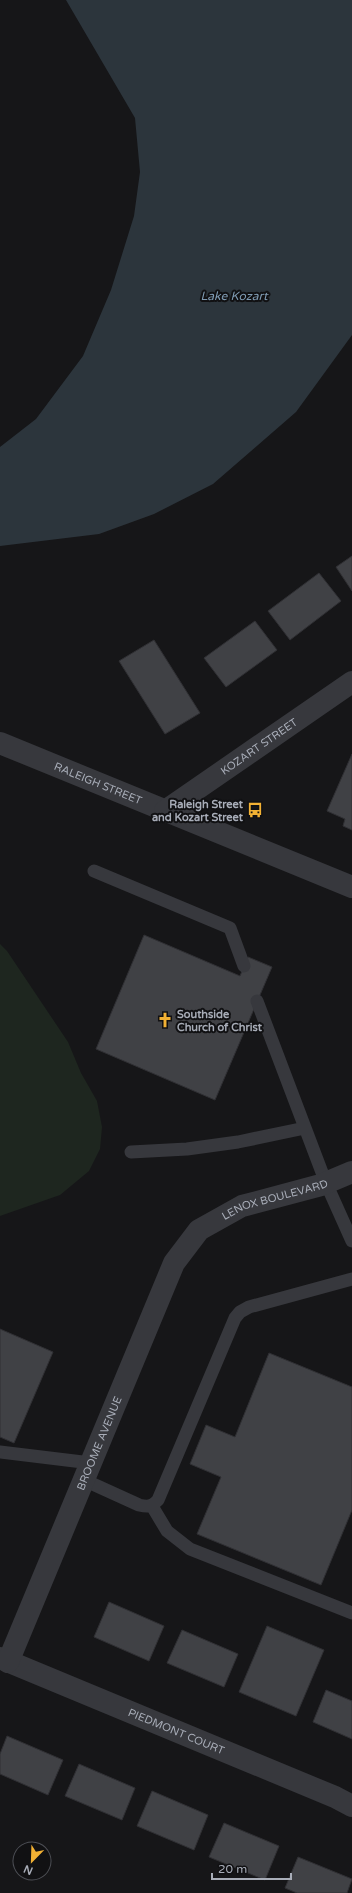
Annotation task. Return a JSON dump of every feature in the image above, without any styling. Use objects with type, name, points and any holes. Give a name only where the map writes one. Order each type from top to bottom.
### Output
[{"type":"street","name":"KOZART STREET","points":[[165,811],[352,682]]},
{"type":"street","name":"RALEIGH STREET","points":[[0,743],[352,887]]},
{"type":"street","name":"LENOX BOULEVARD","points":[[199,1230],[242,1206],[326,1183],[352,1172]]},
{"type":"street","name":"BROOME AVENUE","points":[[4,1660],[87,1472],[174,1263],[199,1230]]},
{"type":"street","name":"PIEDMONT COURT","points":[[4,1660],[336,1797],[352,1806]]},
{"type":"lane","points":[[94,872],[230,928],[244,966]]},
{"type":"lane","points":[[257,1001],[326,1183],[352,1241]]},
{"type":"lane","points":[[131,1152],[187,1149],[238,1142],[305,1128]]},
{"type":"lane","points":[[0,1452],[87,1472],[139,1505],[147,1507],[152,1506],[158,1500],[235,1318],[240,1312],[249,1307],[352,1279]]},
{"type":"lane","points":[[152,1506],[167,1531],[190,1549],[352,1613]]},
{"type":"shaded area","points":[[0,944],[7,951],[68,1042],[81,1073],[97,1101],[102,1127],[100,1149],[89,1171],[60,1195],[0,1216]]},
{"type":"water","name":"Lake Kozart","points":[[66,0],[352,0],[352,335],[296,412],[213,484],[154,514],[99,534],[0,546],[0,447],[36,419],[83,356],[111,290],[134,216],[140,172],[135,118]]},
{"type":"building","points":[[352,556],[352,591],[336,567]]},
{"type":"building","points":[[319,573],[341,601],[290,640],[268,611]]},
{"type":"building","points":[[255,621],[277,650],[226,687],[204,658]]},
{"type":"building","points":[[154,640],[200,713],[165,734],[119,661]]},
{"type":"building","points":[[352,754],[352,830],[343,826],[345,819],[327,811]]},
{"type":"building","points":[[144,935],[240,976],[248,957],[272,967],[215,1100],[96,1049]]},
{"type":"building","points":[[0,1329],[53,1352],[14,1443],[0,1437]]},
{"type":"building","points":[[269,1353],[352,1387],[352,1510],[321,1585],[197,1534],[221,1477],[190,1464],[206,1425],[235,1437]]},
{"type":"building","points":[[109,1602],[164,1626],[149,1661],[94,1637]]},
{"type":"building","points":[[267,1626],[324,1650],[296,1716],[239,1692]]},
{"type":"building","points":[[182,1630],[238,1654],[224,1687],[167,1663]]},
{"type":"building","points":[[326,1690],[352,1701],[352,1739],[313,1722]]},
{"type":"building","points":[[7,1736],[63,1760],[48,1795],[0,1774],[0,1754]]},
{"type":"building","points":[[79,1764],[135,1788],[122,1820],[65,1796]]},
{"type":"building","points":[[152,1791],[208,1815],[194,1850],[137,1826]]},
{"type":"building","points":[[224,1823],[279,1846],[265,1880],[209,1857]]},
{"type":"building","points":[[298,1857],[352,1879],[347,1893],[297,1893],[285,1888]]},
{"type":"place","name":"Raleigh Street and Kozart Street","points":[[255,810]]},
{"type":"place","name":"Southside Church of Christ","points":[[165,1020]]}]
